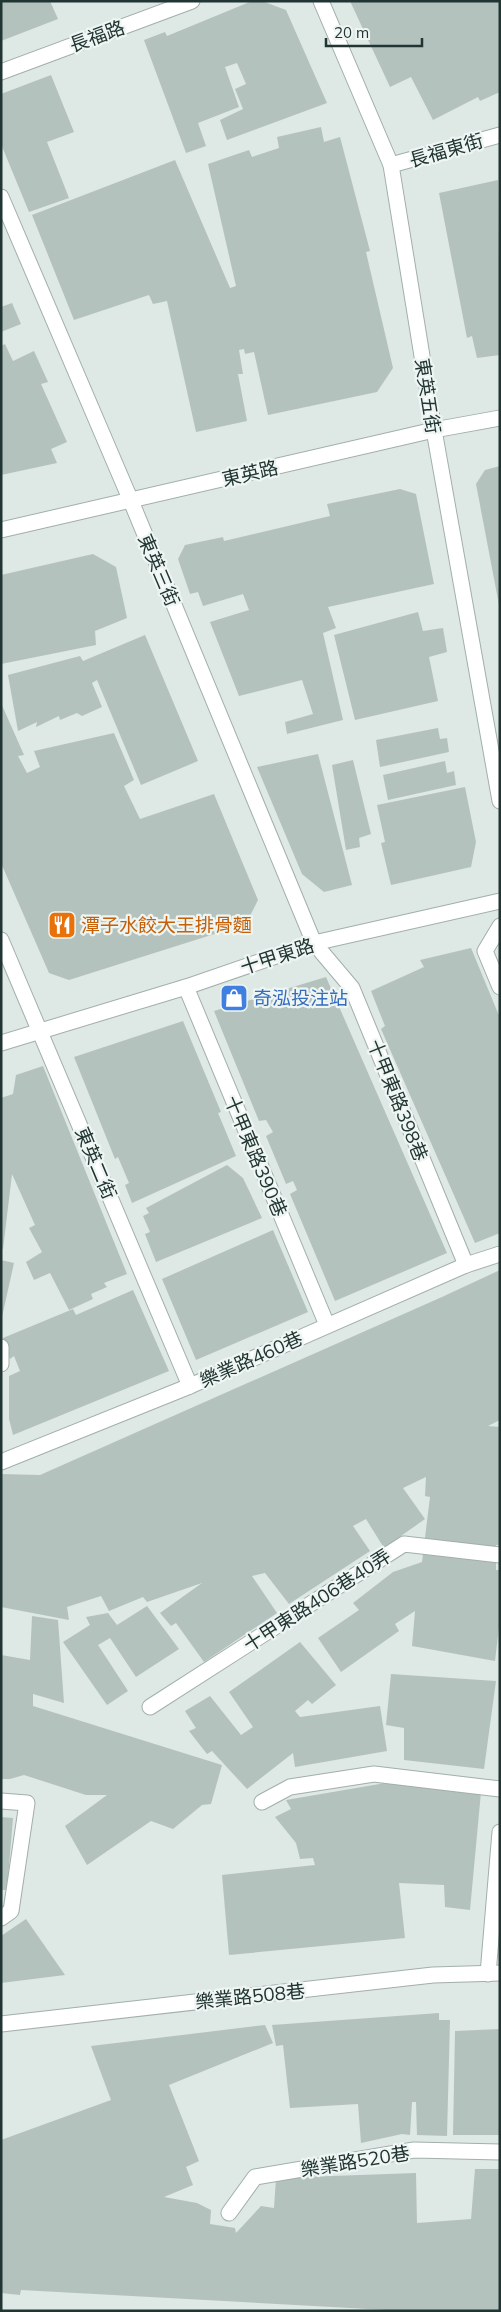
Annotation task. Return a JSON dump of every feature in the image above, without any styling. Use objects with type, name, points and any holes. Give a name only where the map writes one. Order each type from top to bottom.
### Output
[{"type":"street","name":"長福路","points":[[1,72],[192,1]]},
{"type":"street","name":"東英五街","points":[[321,1],[392,165],[434,430],[500,801]]},
{"type":"street","name":"長福東街","points":[[392,165],[500,135]]},
{"type":"street","name":"東英三街","points":[[1,197],[131,501],[314,944]]},
{"type":"street","name":"東英路","points":[[1,530],[434,430],[500,418]]},
{"type":"street","name":"十甲東路","points":[[1,1043],[186,987],[314,944],[500,901]]},
{"type":"street","points":[[500,926],[485,951],[500,987]]},
{"type":"street","name":"東英二街","points":[[1,940],[190,1386]]},
{"type":"street","name":"十甲東路398巷","points":[[314,944],[352,988],[466,1265]]},
{"type":"street","name":"十甲東路390巷","points":[[186,987],[327,1324]]},
{"type":"street","name":"樂業路460巷","points":[[1,1462],[190,1386],[327,1324],[466,1265],[500,1254]]},
{"type":"street","points":[[1,1347],[1,1364]]},
{"type":"street","name":"十甲東路406巷40弄","points":[[150,1708],[404,1544],[500,1555]]},
{"type":"street","points":[[262,1802],[290,1787],[374,1774],[500,1789]]},
{"type":"street","points":[[1,1801],[27,1803],[6,1914]]},
{"type":"street","points":[[494,1974],[500,1832]]},
{"type":"street","name":"樂業路508巷","points":[[1,2024],[433,1975],[494,1974]]},
{"type":"street","name":"樂業路520巷","points":[[229,2213],[255,2177],[414,2150],[500,2152]]},
{"type":"building","points":[[1,1],[50,1],[58,19],[1,41]]},
{"type":"building","points":[[252,1],[262,1],[286,10],[327,103],[227,140],[220,120],[243,109],[235,89],[246,84],[237,63],[225,67],[239,107],[198,123],[206,146],[186,153],[144,40],[165,32],[167,36]]},
{"type":"building","points":[[350,1],[500,1],[500,92],[480,101],[478,97],[433,120],[411,77],[390,87]]},
{"type":"building","points":[[51,75],[74,132],[47,142],[69,198],[29,212],[1,144],[1,94]]},
{"type":"building","points":[[321,127],[324,142],[340,137],[370,251],[366,252],[393,368],[377,392],[268,415],[254,352],[245,354],[244,349],[239,350],[243,374],[238,374],[247,421],[196,432],[167,301],[153,304],[149,295],[74,320],[32,215],[175,160],[230,288],[236,286],[208,164],[249,150],[252,157],[279,148],[277,137]]},
{"type":"building","points":[[498,180],[500,355],[477,358],[472,336],[467,338],[439,193]]},
{"type":"building","points":[[12,303],[21,324],[1,332],[1,307]]},
{"type":"building","points":[[5,344],[13,361],[34,351],[48,382],[41,384],[67,442],[51,449],[57,463],[1,475],[1,346]]},
{"type":"building","points":[[500,466],[499,605],[476,484],[485,470]]},
{"type":"building","points":[[400,489],[416,494],[434,584],[328,607],[336,628],[323,633],[343,720],[287,734],[285,722],[313,714],[302,680],[239,696],[210,622],[249,610],[243,594],[203,606],[198,592],[190,594],[178,559],[185,545],[223,537],[224,541],[330,516],[327,504]]},
{"type":"building","points":[[93,554],[116,567],[127,618],[95,631],[96,645],[1,664],[1,575]]},
{"type":"building","points":[[418,612],[423,631],[443,628],[447,652],[429,657],[438,701],[355,720],[334,635]]},
{"type":"building","points":[[145,635],[198,761],[141,785],[97,680],[92,683],[102,707],[82,716],[77,713],[60,720],[59,716],[36,727],[37,722],[18,731],[8,675],[80,656],[83,661]]},
{"type":"building","points":[[1,703],[24,755],[18,756],[27,773],[40,767],[34,751],[114,733],[134,780],[124,786],[140,819],[214,794],[258,900],[246,924],[69,980],[49,973],[1,863]]},
{"type":"building","points":[[438,728],[440,739],[447,738],[449,752],[380,767],[376,740]]},
{"type":"building","points":[[318,754],[352,885],[324,892],[302,874],[257,767]]},
{"type":"building","points":[[353,760],[371,834],[359,838],[360,847],[346,850],[332,765]]},
{"type":"building","points":[[445,761],[447,773],[454,771],[456,785],[388,800],[383,775]]},
{"type":"building","points":[[465,787],[476,842],[471,867],[391,885],[381,843],[385,842],[377,805]]},
{"type":"building","points":[[471,948],[500,1018],[500,1233],[475,1243],[381,1029],[385,1026],[371,991],[424,967],[420,960]]},
{"type":"building","points":[[326,977],[447,1253],[335,1301],[290,1194],[297,1190],[293,1181],[286,1184],[266,1136],[273,1132],[266,1120],[259,1121],[214,1011]]},
{"type":"building","points":[[183,1021],[221,1112],[218,1113],[236,1156],[132,1203],[125,1185],[129,1183],[118,1157],[115,1159],[74,1057]]},
{"type":"building","points":[[43,1066],[127,1274],[104,1283],[107,1287],[91,1294],[93,1299],[69,1310],[50,1273],[34,1280],[26,1262],[42,1252],[29,1228],[35,1225],[12,1174],[3,1249],[1,1248],[1,1098],[13,1094],[16,1075]]},
{"type":"building","points":[[227,1165],[243,1178],[262,1218],[156,1262],[145,1234],[150,1232],[143,1216],[149,1213],[146,1208]]},
{"type":"building","points":[[273,1230],[308,1312],[196,1360],[162,1279]]},
{"type":"building","points":[[1,1260],[14,1263],[2,1317],[1,1317]]},
{"type":"building","points":[[500,1270],[500,1420],[488,1426],[500,1427],[500,1545],[496,1545],[496,1570],[500,1570],[500,1619],[495,1661],[412,1646],[415,1611],[395,1624],[399,1631],[341,1672],[318,1638],[359,1610],[353,1603],[393,1572],[422,1562],[430,1497],[425,1496],[426,1477],[403,1488],[425,1519],[384,1548],[366,1519],[353,1526],[370,1551],[289,1604],[265,1573],[252,1576],[277,1613],[204,1662],[176,1623],[171,1626],[160,1613],[202,1583],[147,1602],[143,1597],[109,1611],[101,1596],[67,1607],[69,1620],[1,1607],[1,1474],[40,1475]]},
{"type":"building","points":[[133,1290],[169,1371],[13,1435],[9,1419],[9,1376],[20,1371],[14,1356],[10,1359],[3,1338],[73,1309],[76,1315]]},
{"type":"building","points":[[147,1606],[179,1649],[136,1677],[110,1638],[98,1645],[128,1691],[107,1705],[63,1642],[90,1625],[86,1617],[108,1613],[117,1625]]},
{"type":"building","points":[[32,1616],[58,1620],[64,1703],[33,1694],[33,1706],[222,1765],[211,1804],[202,1805],[173,1829],[151,1821],[87,1865],[65,1826],[107,1795],[86,1795],[24,1775],[10,1779],[1,1779],[1,1655],[30,1660]]},
{"type":"building","points":[[300,1642],[336,1685],[312,1704],[308,1700],[295,1711],[300,1717],[380,1706],[387,1751],[295,1767],[293,1753],[247,1789],[212,1751],[207,1754],[189,1731],[196,1728],[185,1711],[210,1696],[241,1735],[253,1727],[229,1692]]},
{"type":"building","points":[[391,1674],[496,1681],[484,1769],[404,1760],[404,1728],[386,1725]]},
{"type":"building","points":[[397,1781],[481,1792],[470,1910],[445,1907],[444,1885],[399,1883],[405,1938],[229,1955],[222,1875],[315,1865],[313,1858],[300,1859],[296,1843],[275,1817],[291,1809],[286,1800]]},
{"type":"building","points":[[1,1817],[13,1818],[7,1890],[1,1890]]},
{"type":"building","points":[[26,1919],[65,1975],[1,1983],[1,1936]]},
{"type":"building","points":[[439,2013],[439,2020],[450,2020],[447,2136],[417,2135],[416,2102],[412,2102],[410,2135],[402,2134],[361,2143],[358,2104],[290,2108],[283,2045],[276,2046],[272,2025]]},
{"type":"building","points":[[265,2025],[273,2043],[169,2085],[199,2161],[186,2167],[193,2185],[164,2197],[197,2203],[211,2210],[210,2224],[235,2228],[236,2233],[261,2206],[274,2208],[276,2178],[416,2173],[417,2223],[471,2219],[475,2169],[500,2169],[500,2311],[405,2311],[21,2290],[20,2295],[1,2293],[1,2140],[111,2100],[91,2046]]},
{"type":"building","points":[[500,2029],[500,2135],[453,2135],[455,2031]]},
{"type":"place","name":"潭子水餃大王排骨麵","points":[[62,925]]},
{"type":"place","name":"奇泓投注站","points":[[234,998]]}]
